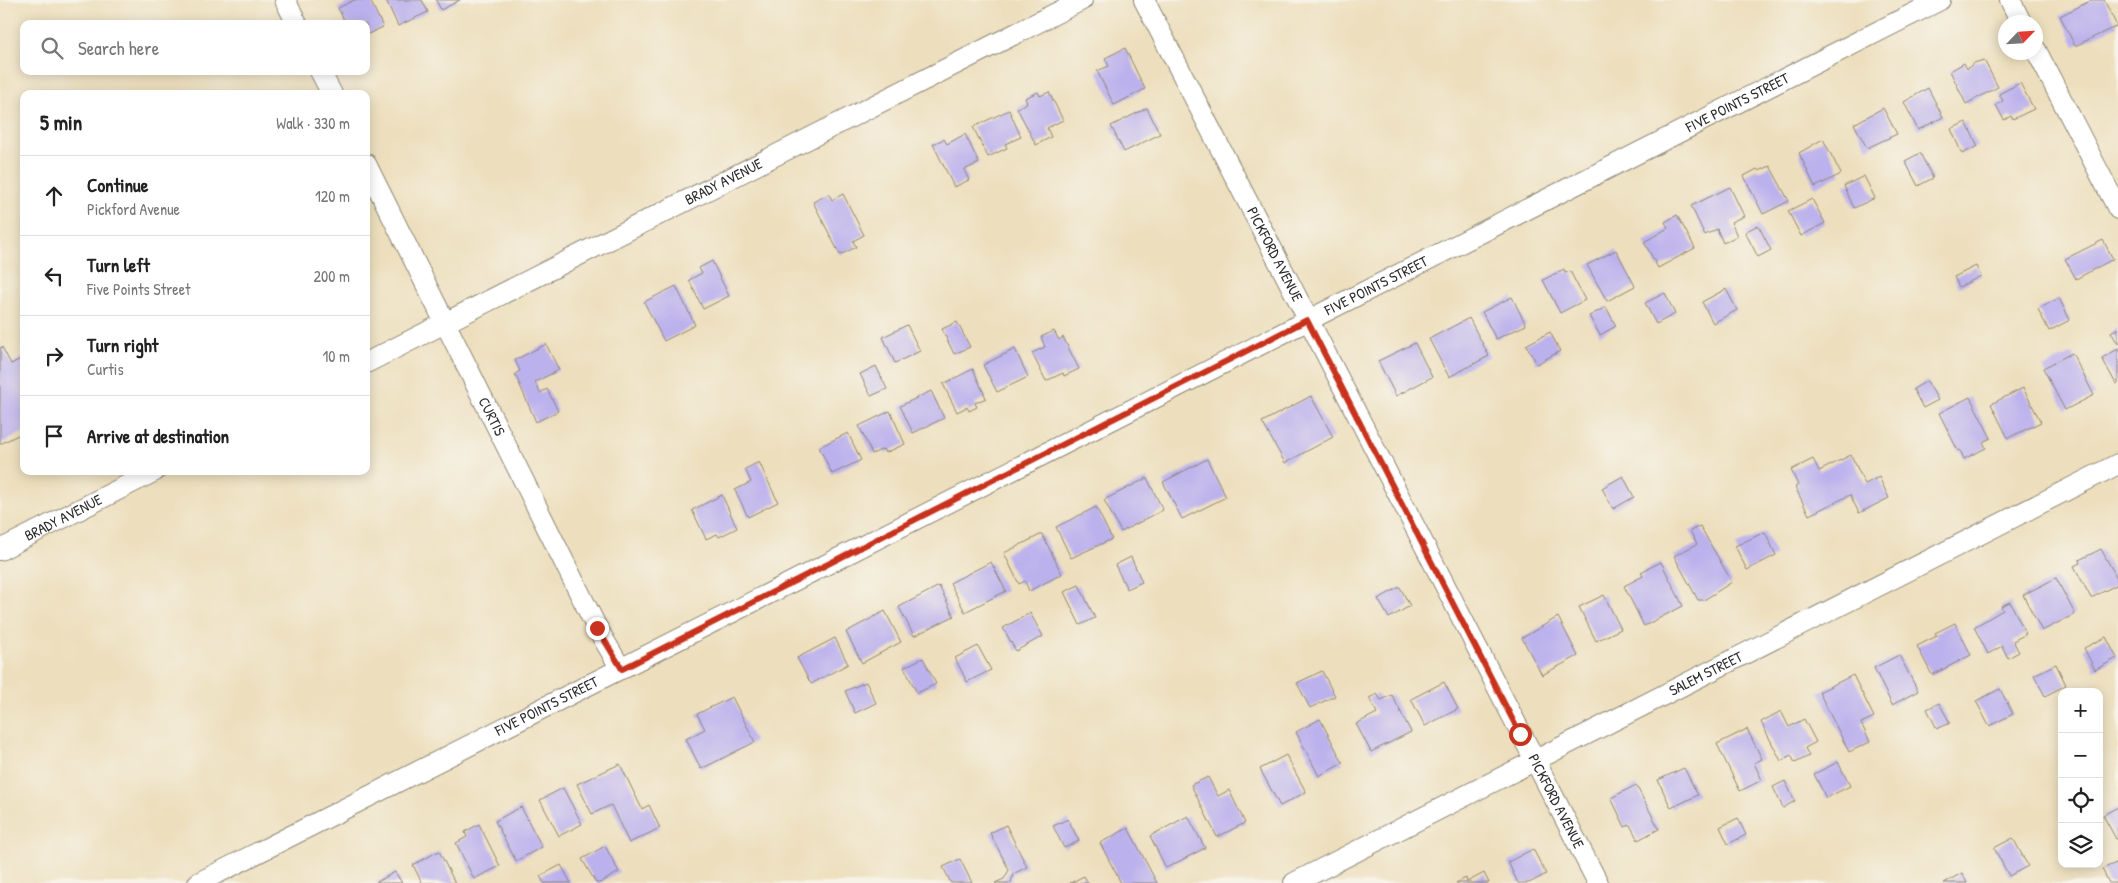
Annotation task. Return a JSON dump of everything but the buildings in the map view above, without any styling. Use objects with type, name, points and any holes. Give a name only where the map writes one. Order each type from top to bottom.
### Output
[{"type":"street","points":[[285,0],[295,20]]},
{"type":"street","name":"BRADY AVENUE","points":[[370,361],[1082,0]]},
{"type":"street","name":"PICKFORD AVENUE","points":[[1144,0],[1598,883]]},
{"type":"street","name":"FIVE POINTS STREET","points":[[198,883],[1940,0]]},
{"type":"street","points":[[2010,0],[2018,15]]},
{"type":"street","points":[[2041,60],[2118,209]]},
{"type":"street","points":[[322,75],[330,90]]},
{"type":"street","name":"CURTIS","points":[[370,172],[597,628],[622,669]]},
{"type":"street","name":"SALEM STREET","points":[[1294,883],[2118,464]]},
{"type":"street","name":"BRADY AVENUE","points":[[0,550],[147,475]]},
{"type":"route","points":[[597,628],[622,669],[1307,320],[1520,734]]}]
